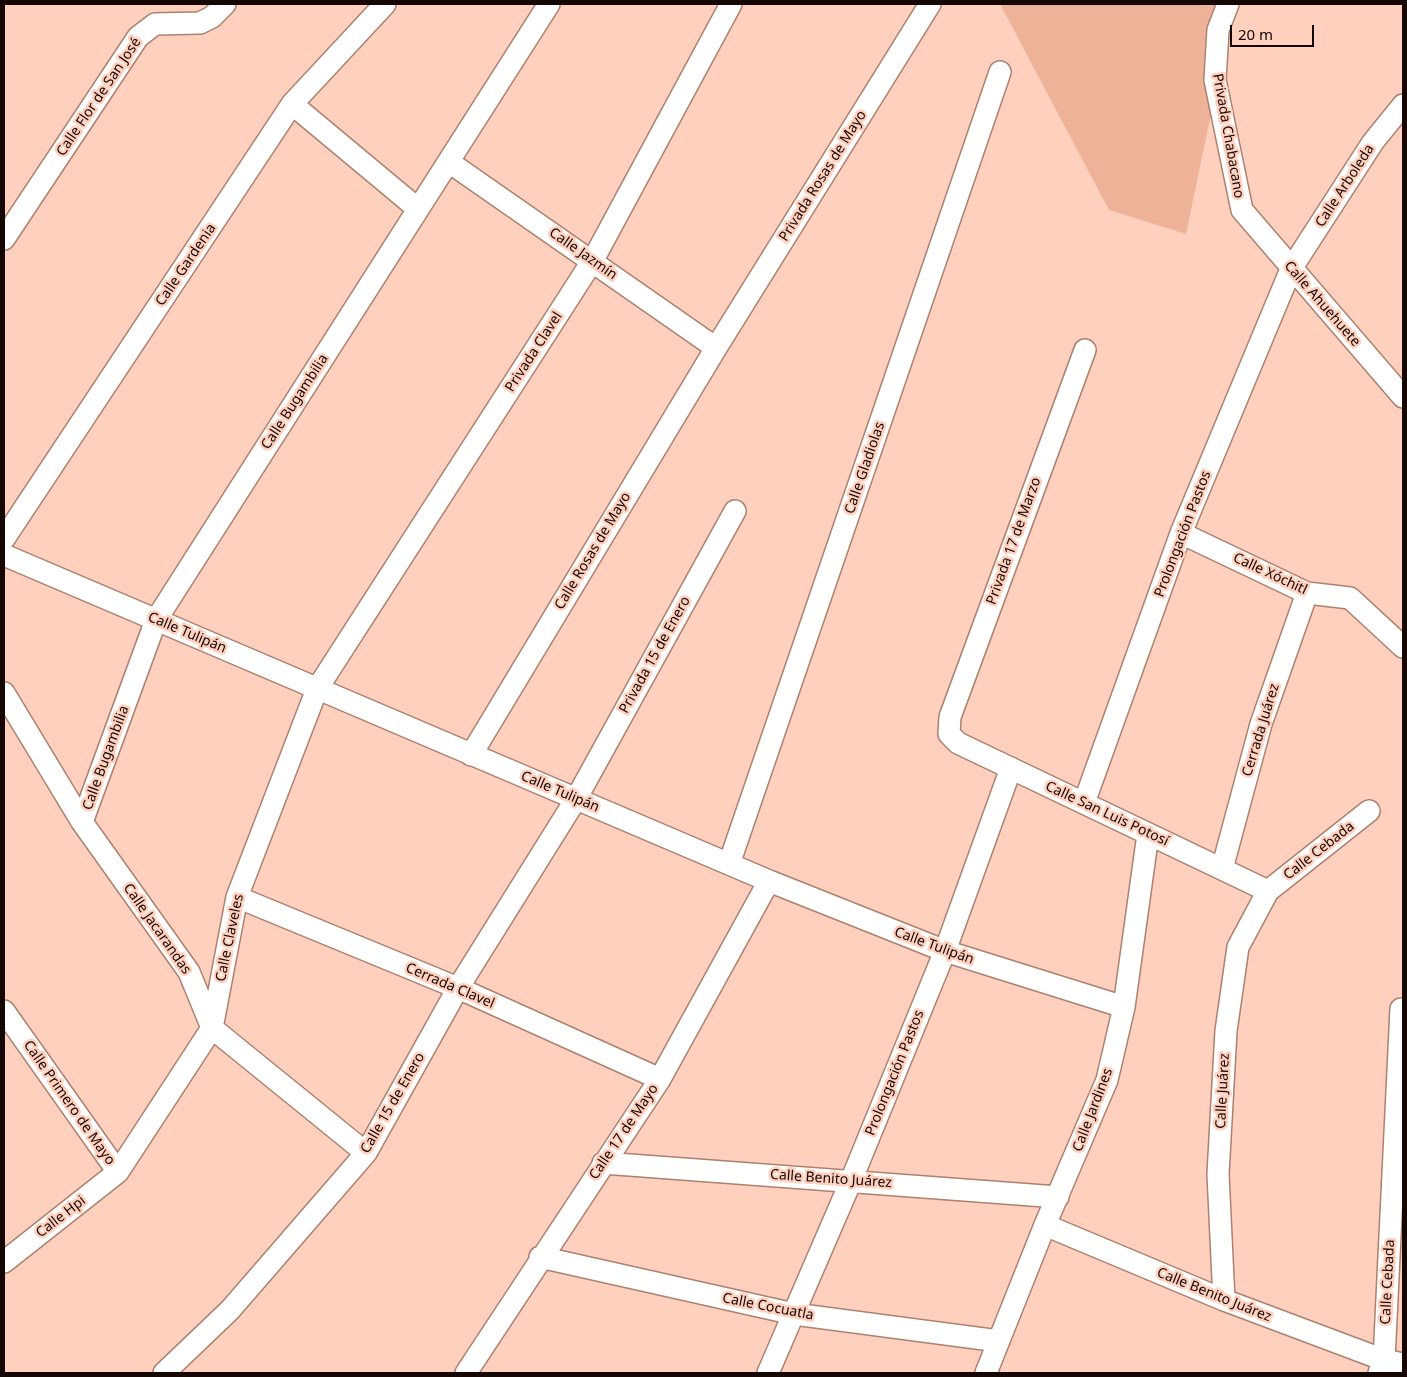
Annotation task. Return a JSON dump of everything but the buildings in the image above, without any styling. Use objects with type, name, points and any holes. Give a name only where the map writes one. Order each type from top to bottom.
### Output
[{"type":"street","name":"Calle Flor de San José","points":[[4,239],[138,37],[155,24],[200,23],[212,17],[225,4]]},
{"type":"street","name":"Calle Gardenia","points":[[4,539],[292,104],[385,4]]},
{"type":"street","name":"Calle Bugambilia","points":[[82,822],[156,620],[549,4]]},
{"type":"street","name":"Privada Clavel","points":[[317,689],[593,260],[724,22],[731,4]]},
{"type":"street","name":"Privada Rosas de Mayo","points":[[716,348],[930,4]]},
{"type":"street","name":"Privada Chabacano","points":[[1228,4],[1218,30],[1215,80],[1242,210]]},
{"type":"street","name":"Calle Gladiolas","points":[[729,864],[1000,72]]},
{"type":"street","points":[[292,104],[418,209]]},
{"type":"street","name":"Calle Arboleda","points":[[1291,269],[1373,142],[1403,105]]},
{"type":"street","name":"Calle Jazmín","points":[[449,162],[593,260],[716,348]]},
{"type":"street","name":"Calle Ahuehuete","points":[[1242,210],[1291,269],[1402,392]]},
{"type":"street","name":"Prolongación Pastos","points":[[1084,803],[1181,533],[1291,269]]},
{"type":"street","name":"Calle Rosas de Mayo","points":[[471,755],[716,348]]},
{"type":"street","name":"Privada 17 de Marzo","points":[[948,734],[950,717],[1085,350]]},
{"type":"street","name":"Privada 15 de Enero","points":[[576,799],[735,511]]},
{"type":"street","name":"Calle Xóchitl","points":[[1181,533],[1307,593],[1350,598],[1403,647]]},
{"type":"street","name":"Calle Tulipán","points":[[4,555],[769,881],[945,952],[1124,1007]]},
{"type":"street","name":"Cerrada Juárez","points":[[1222,869],[1261,724],[1307,593]]},
{"type":"street","name":"Calle Claveles","points":[[118,1172],[212,1028],[237,897],[317,689]]},
{"type":"street","name":"Calle Jacarandas","points":[[4,693],[82,822],[189,972],[212,1028],[366,1152]]},
{"type":"street","name":"Calle San Luis Potosí","points":[[948,734],[958,743],[1268,890]]},
{"type":"street","name":"Prolongación Pastos","points":[[768,1373],[851,1181],[945,952],[1011,768]]},
{"type":"street","name":"Calle 15 de Enero","points":[[164,1373],[230,1310],[366,1152],[458,988],[576,799]]},
{"type":"street","name":"Calle Cebada","points":[[1268,890],[1369,811]]},
{"type":"street","name":"Calle Jardines","points":[[986,1373],[1045,1225],[1107,1080],[1124,1007],[1148,834]]},
{"type":"street","name":"Calle 17 de Mayo","points":[[472,1371],[540,1257],[660,1079],[769,881]]},
{"type":"street","name":"Calle Juárez","points":[[1224,1300],[1218,1174],[1226,1031],[1238,947],[1268,890]]},
{"type":"street","name":"Cerrada Clavel","points":[[237,897],[458,988],[660,1079]]},
{"type":"street","name":"Calle Cebada","points":[[1389,1366],[1401,1009]]},
{"type":"street","name":"Calle Primero de Mayo","points":[[4,1011],[118,1172]]},
{"type":"street","name":"Calle Benito Juárez","points":[[603,1163],[1058,1197]]},
{"type":"street","name":"Calle Hpi","points":[[4,1262],[118,1172]]},
{"type":"street","name":"Calle Benito Juárez","points":[[1045,1225],[1224,1300],[1389,1366]]},
{"type":"street","name":"Calle Cocuatla","points":[[540,1257],[794,1314],[998,1341]]},
{"type":"shaded area","points":[[1000,4],[1234,4],[1186,234],[1109,210]]}]
